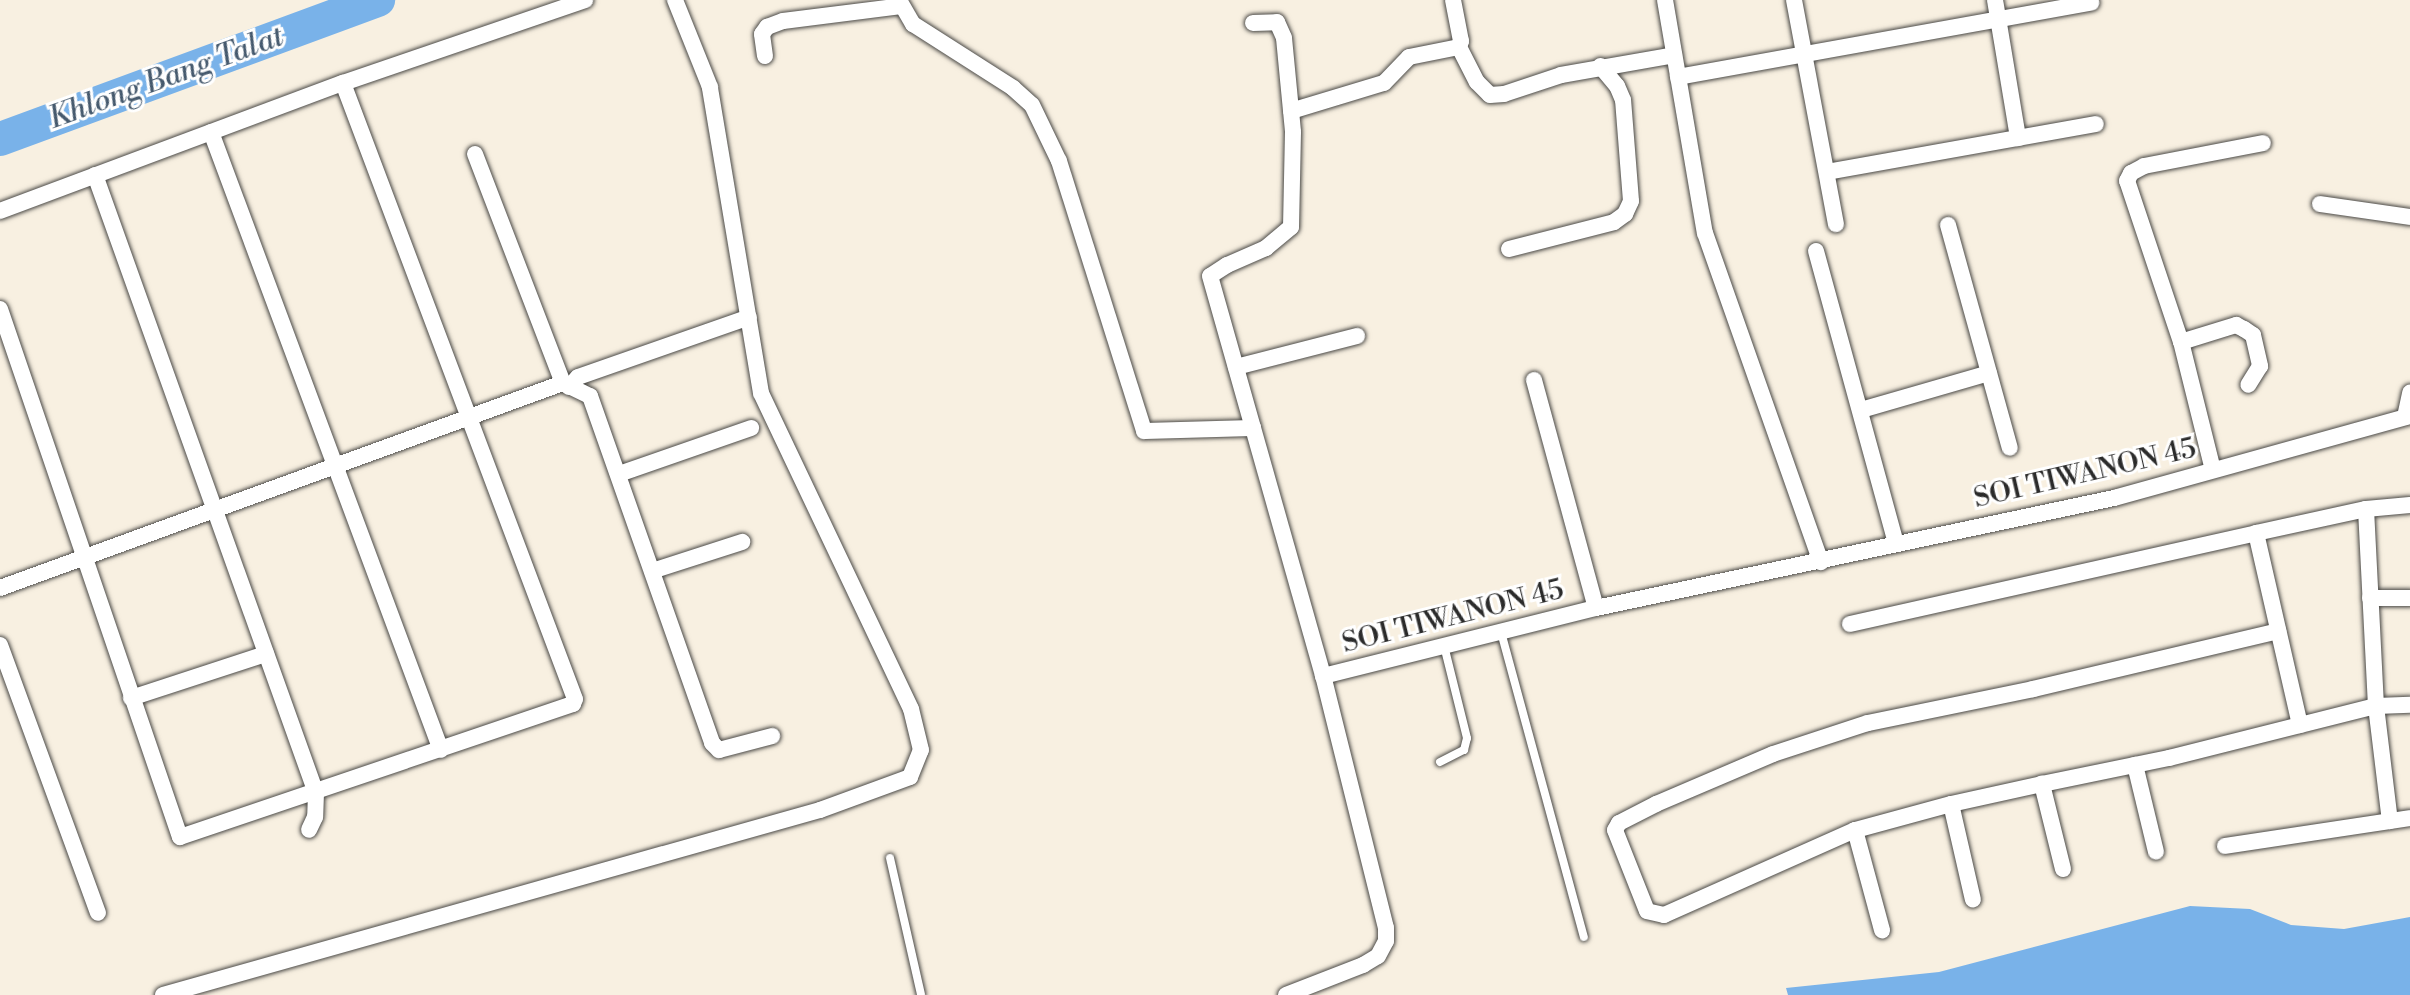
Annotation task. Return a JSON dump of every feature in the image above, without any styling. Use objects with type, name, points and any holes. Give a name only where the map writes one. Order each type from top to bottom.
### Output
[{"type":"street","points":[[0,211],[343,83],[585,0]]},
{"type":"street","points":[[163,995],[820,810],[910,777],[921,750],[911,709],[761,393],[710,87],[675,0]]},
{"type":"street","points":[[1453,0],[1461,41],[1459,47],[1477,82],[1490,95],[1600,66],[1674,55]]},
{"type":"street","points":[[1665,0],[1705,233],[1821,562]]},
{"type":"street","points":[[1794,0],[1836,224]]},
{"type":"street","points":[[1995,0],[2018,138]]},
{"type":"street","points":[[765,56],[762,34],[767,27],[783,21],[900,3],[913,24],[1013,88],[1032,105],[1059,161],[1144,431],[1253,428]]},
{"type":"street","points":[[1678,77],[2091,3]]},
{"type":"street","points":[[1253,23],[1277,22],[1284,38],[1291,111],[1384,83],[1409,57],[1459,47]]},
{"type":"street","points":[[1509,249],[1614,222],[1625,214],[1631,201],[1623,100],[1617,86],[1600,66]]},
{"type":"street","points":[[0,309],[180,837],[573,704],[575,699],[343,83]]},
{"type":"street","name":"SOI TIWANON 45","points":[[1291,111],[1291,227],[1266,248],[1210,276],[1323,676],[1596,608],[2114,498],[2407,416]]},
{"type":"street","points":[[1827,172],[2096,124]]},
{"type":"street","points":[[211,132],[338,466],[441,750]]},
{"type":"street","points":[[2213,470],[2181,342],[2127,181],[2131,173],[2144,166],[2263,143]]},
{"type":"street","points":[[475,154],[566,385],[590,396],[715,748],[723,750],[772,736]]},
{"type":"street","points":[[95,175],[316,793],[315,817],[309,830]]},
{"type":"street","points":[[2320,204],[2410,217]]},
{"type":"street","points":[[1948,225],[2010,448]]},
{"type":"street","points":[[1816,251],[1896,543]]},
{"type":"street","points":[[0,588],[566,385],[587,373],[749,317]]},
{"type":"street","points":[[2181,342],[2236,325],[2244,329],[2253,335],[2260,366],[2248,385]]},
{"type":"street","points":[[1236,367],[1357,336]]},
{"type":"street","points":[[1861,410],[1989,373]]},
{"type":"street","points":[[1534,380],[1596,608]]},
{"type":"street","points":[[2407,416],[2410,393]]},
{"type":"street","points":[[619,474],[751,428]]},
{"type":"street","points":[[1850,624],[2366,509],[2410,505]]},
{"type":"street","points":[[2366,509],[2376,706],[2390,821]]},
{"type":"street","points":[[2256,533],[2300,725]]},
{"type":"street","points":[[652,571],[742,542]]},
{"type":"street","points":[[2370,598],[2410,598]]},
{"type":"street","points":[[2278,631],[2033,689],[1868,723],[1773,754],[1656,804],[1619,823],[1615,830],[1651,915],[1664,915],[1855,830],[1951,804],[2135,765],[2376,706],[2410,705]]},
{"type":"street","points":[[0,645],[98,913]]},
{"type":"street","points":[[131,698],[266,654]]},
{"type":"street","points":[[1286,995],[1363,965],[1378,956],[1386,941],[1386,928],[1323,676]]},
{"type":"street","points":[[2135,765],[2156,852]]},
{"type":"street","points":[[2042,784],[2063,869]]},
{"type":"street","points":[[1951,804],[1973,900]]},
{"type":"street","points":[[2225,846],[2410,818]]},
{"type":"street","points":[[1855,830],[1882,930]]},
{"type":"lane","points":[[1501,632],[1584,937]]},
{"type":"lane","points":[[1440,762],[1464,750],[1467,738],[1444,646]]},
{"type":"lane","points":[[890,858],[921,995]]},
{"type":"water","points":[[2190,906],[2250,909],[2291,925],[2344,929],[2410,917],[2410,995],[1788,995],[1786,988],[1939,972]]},
{"type":"waterway","name":"Khlong Bang Talat","points":[[0,139],[378,0]]}]
